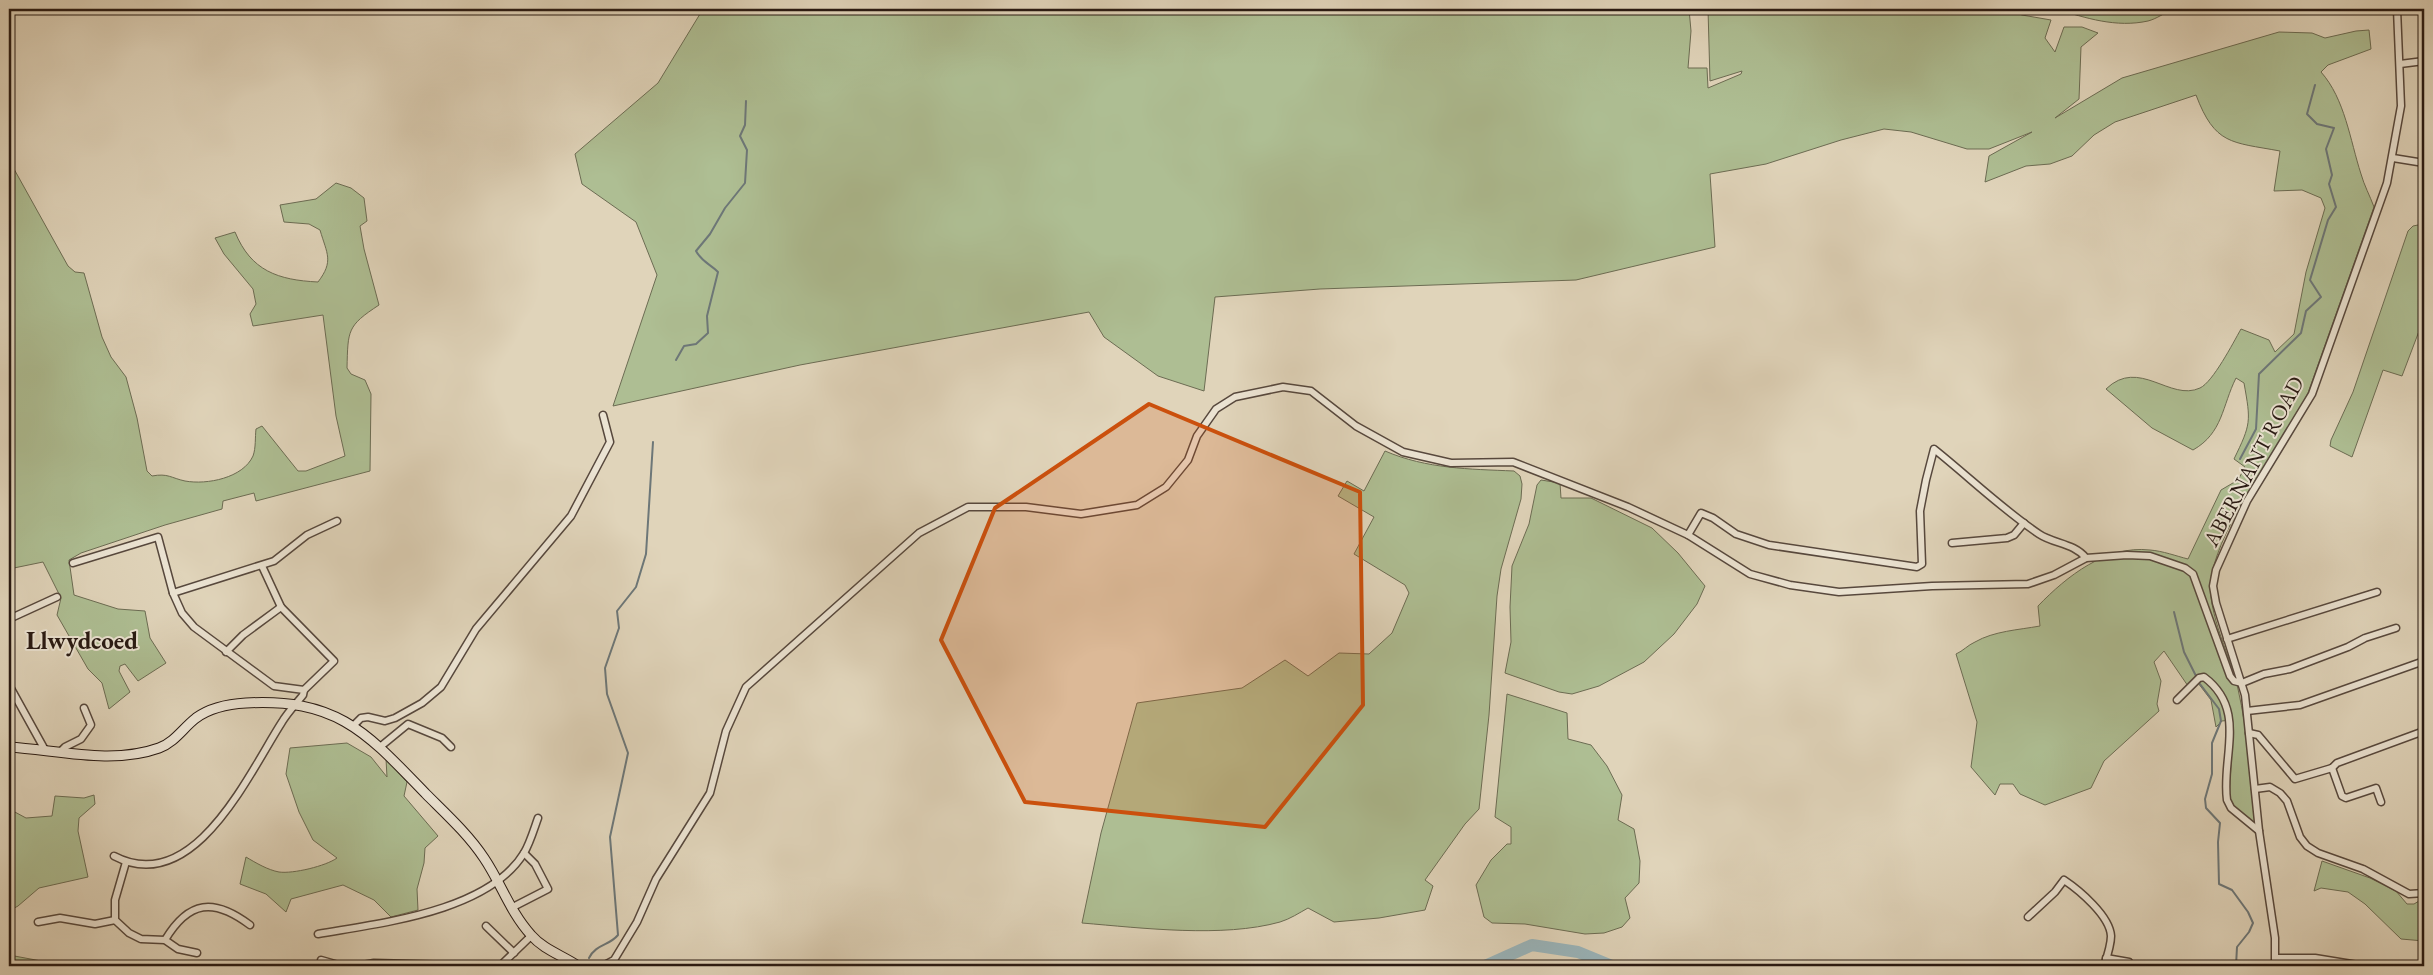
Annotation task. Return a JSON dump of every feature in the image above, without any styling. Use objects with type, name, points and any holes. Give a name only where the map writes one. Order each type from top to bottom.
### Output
[{"type":"main road","points":[[9,747],[104,756],[138,753],[160,748],[178,737],[196,718],[215,707],[266,702],[334,714],[354,725],[380,747],[470,838],[485,859],[511,908],[531,936],[553,954],[578,966]]},
{"type":"street","name":"ABERNANT ROAD","points":[[2276,966],[2259,831],[2247,711],[2242,683],[2216,603],[2213,586],[2216,570],[2254,488],[2296,423],[2312,394],[2387,183],[2401,106],[2397,9]]},
{"type":"street","points":[[2400,64],[2424,61]]},
{"type":"street","points":[[2393,158],[2424,163]]},
{"type":"street","points":[[602,966],[614,963],[637,922],[656,879],[710,794],[726,731],[746,687],[919,533],[968,507],[1026,507],[1081,514],[1137,505],[1166,487],[1188,460],[1197,436],[1216,409],[1235,397],[1283,387],[1311,391],[1356,426],[1403,452],[1451,463],[1513,462],[1628,507],[1688,535],[1750,574],[1764,579],[1839,592],[1932,586],[2028,584],[2054,575],[2086,558],[2150,556],[2185,568],[2193,574],[2230,676],[2234,681],[2242,683],[2264,674],[2290,669],[2348,647],[2365,638],[2396,628]]},
{"type":"street","points":[[354,725],[361,718],[368,717],[385,720],[394,718],[422,703],[441,687],[476,628],[572,516],[610,442],[603,415]]},
{"type":"street","points":[[1688,535],[1701,513],[1713,518],[1736,534],[1769,545],[1917,567],[1922,564],[1920,511],[1934,449],[2024,522],[2052,541],[2081,552],[2086,558]]},
{"type":"street","points":[[173,593],[274,561],[306,535],[337,521]]},
{"type":"street","points":[[1952,543],[2007,538],[2014,535],[2024,522]]},
{"type":"street","points":[[74,563],[158,537],[173,593],[182,613],[194,627],[274,686],[304,690]]},
{"type":"street","points":[[114,856],[126,862],[148,864],[169,859],[188,850],[205,836],[227,812],[283,720],[295,706],[304,690],[334,661],[281,607],[262,566]]},
{"type":"street","points":[[2228,640],[2377,592]]},
{"type":"street","points":[[9,619],[57,597]]},
{"type":"street","points":[[226,652],[243,635],[281,607]]},
{"type":"street","points":[[2247,711],[2300,705],[2424,661]]},
{"type":"street","points":[[2177,700],[2200,678],[2204,677],[2223,700],[2231,729],[2227,800],[2231,808],[2259,831]]},
{"type":"street","points":[[9,685],[44,750]]},
{"type":"street","points":[[60,752],[87,733],[91,725],[84,708]]},
{"type":"street","points":[[380,747],[408,724],[442,738],[451,747]]},
{"type":"street","points":[[2248,733],[2258,734],[2295,779],[2332,768],[2337,763],[2424,732]]},
{"type":"street","points":[[2332,768],[2342,796],[2346,798],[2376,788],[2381,802]]},
{"type":"street","points":[[2255,789],[2270,787],[2280,793],[2287,801],[2300,837],[2307,846],[2318,853],[2363,869],[2409,894],[2424,893]]},
{"type":"street","points":[[318,934],[432,912],[497,882],[524,854],[538,818]]},
{"type":"street","points":[[511,908],[548,889],[534,864],[524,854]]},
{"type":"street","points":[[126,862],[115,900],[115,920],[134,936],[149,940],[165,940],[178,948],[197,953]]},
{"type":"street","points":[[2028,917],[2055,892],[2064,880],[2076,889],[2106,922],[2111,935],[2104,966]]},
{"type":"street","points":[[165,940],[183,916],[211,906],[222,907],[250,925]]},
{"type":"street","points":[[38,922],[60,918],[95,924],[115,920]]},
{"type":"street","points":[[486,926],[514,953]]},
{"type":"street","points":[[500,966],[531,936]]},
{"type":"street","points":[[2106,958],[2129,962]]},
{"type":"street","points":[[2276,958],[2315,958],[2364,966]]},
{"type":"street","points":[[321,960],[342,966]]},
{"type":"street","points":[[358,966],[374,963],[493,966]]},
{"type":"highlighted area","points":[[1149,404],[1360,492],[1363,705],[1265,827],[1025,802],[941,640],[995,508]]},
{"type":"green space","points":[[703,9],[1689,9],[1691,31],[1688,68],[1707,68],[1708,88],[1741,74],[1742,71],[1710,81],[1708,9],[2005,9],[2022,15],[2051,20],[2045,38],[2055,52],[2064,27],[2082,27],[2098,33],[2081,47],[2079,99],[2055,118],[2122,78],[2279,32],[2312,33],[2325,38],[2369,30],[2371,49],[2328,65],[2321,72],[2336,95],[2341,107],[2362,178],[2374,207],[2308,393],[2284,437],[2232,522],[2221,544],[2213,568],[2211,598],[2218,629],[2238,689],[2249,756],[2255,824],[2233,807],[2229,800],[2233,729],[2231,720],[2222,721],[2216,727],[2211,700],[2195,679],[2188,686],[2164,651],[2154,662],[2161,681],[2157,704],[2159,711],[2104,761],[2091,788],[2045,805],[2020,794],[2013,784],[2000,784],[1995,795],[1971,767],[1977,722],[1956,654],[1972,643],[1990,635],[2040,626],[2038,606],[2075,574],[2103,558],[2118,552],[2150,550],[2165,552],[2188,559],[2221,490],[2238,480],[2245,467],[2234,459],[2244,438],[2248,422],[2248,406],[2244,383],[2236,378],[2216,427],[2203,443],[2193,450],[2152,428],[2106,389],[2118,380],[2130,377],[2142,378],[2177,390],[2189,391],[2200,388],[2217,370],[2241,329],[2269,340],[2275,352],[2294,334],[2306,272],[2325,208],[2321,198],[2302,190],[2274,191],[2280,151],[2237,143],[2218,132],[2210,124],[2196,95],[2115,122],[2094,135],[2072,156],[2050,164],[2026,166],[1985,182],[1989,156],[2032,132],[1989,149],[1967,149],[1911,132],[1884,129],[1841,140],[1766,164],[1710,174],[1715,247],[1576,280],[1320,289],[1215,297],[1204,391],[1158,376],[1104,337],[1089,312],[800,365],[613,406],[657,275],[636,222],[582,184],[575,154],[658,83]]},
{"type":"green space","points":[[2056,9],[2172,9],[2148,21],[2113,23]]},
{"type":"green space","points":[[9,160],[68,266],[75,272],[84,273],[102,337],[111,357],[126,377],[137,418],[147,471],[152,476],[166,475],[194,482],[214,481],[233,475],[241,470],[253,456],[256,429],[262,426],[298,471],[306,471],[345,456],[336,416],[323,315],[253,326],[250,314],[256,304],[253,289],[224,254],[215,238],[235,232],[249,256],[268,271],[290,279],[318,282],[328,263],[327,251],[320,230],[309,224],[284,222],[280,205],[316,199],[336,183],[351,188],[364,198],[367,221],[360,226],[379,305],[361,318],[351,330],[347,368],[351,374],[365,380],[371,394],[370,471],[256,501],[254,493],[223,501],[222,509],[165,525],[81,553],[69,560],[74,595],[118,609],[145,611],[150,638],[166,663],[138,681],[125,664],[120,666],[119,671],[130,692],[109,709],[102,683],[88,669],[57,615],[61,598],[43,562],[9,569]]},
{"type":"green space","points":[[2413,226],[2424,227],[2424,318],[2402,376],[2383,370],[2352,457],[2330,446],[2331,440],[2353,392],[2408,231]]},
{"type":"green space","points":[[1385,451],[1432,465],[1464,469],[1514,471],[1520,476],[1522,484],[1521,499],[1501,569],[1497,596],[1489,715],[1479,809],[1465,824],[1425,880],[1433,886],[1425,910],[1379,918],[1334,922],[1308,908],[1280,922],[1258,927],[1208,931],[1082,923],[1101,833],[1137,703],[1242,688],[1285,660],[1308,676],[1339,653],[1369,654],[1392,633],[1409,593],[1405,585],[1354,554],[1374,517],[1338,496],[1347,481],[1364,491]]},
{"type":"green space","points":[[1541,480],[1560,483],[1561,498],[1591,498],[1652,528],[1678,553],[1705,586],[1697,604],[1674,634],[1644,662],[1599,686],[1572,694],[1559,692],[1505,673],[1511,642],[1512,566],[1529,524],[1537,485]]},
{"type":"green space","points":[[1507,694],[1567,713],[1568,739],[1591,745],[1607,766],[1622,795],[1618,820],[1634,829],[1640,861],[1639,883],[1625,898],[1630,918],[1622,927],[1604,933],[1585,934],[1525,924],[1492,923],[1484,917],[1476,885],[1491,860],[1507,844],[1511,844],[1511,827],[1495,817]]},
{"type":"green space","points":[[347,743],[371,757],[387,777],[386,759],[407,782],[404,796],[438,836],[425,848],[424,863],[417,889],[418,910],[391,917],[374,900],[343,885],[291,899],[286,912],[266,894],[240,884],[246,857],[279,872],[301,871],[337,858],[313,840],[299,812],[286,774],[290,748]]},
{"type":"green space","points":[[94,795],[95,804],[79,818],[78,831],[88,877],[39,888],[18,906],[9,911],[9,814],[13,811],[26,818],[52,816],[55,796],[84,798]]},
{"type":"green space","points":[[2322,861],[2370,878],[2396,891],[2407,904],[2414,904],[2424,898],[2424,941],[2401,939],[2365,904],[2348,892],[2321,888],[2314,891]]},
{"type":"green space","points":[[9,955],[68,966],[9,966]]},
{"type":"waterway","points":[[2240,459],[2256,429],[2259,374],[2301,333],[2306,311],[2321,297],[2310,280],[2328,220],[2336,207],[2329,184],[2332,175],[2326,149],[2334,128],[2317,124],[2307,114],[2315,85]]},
{"type":"waterway","points":[[676,360],[684,346],[696,344],[708,333],[707,316],[718,272],[703,260],[696,251],[710,234],[725,208],[745,183],[747,150],[740,136],[745,125],[746,101]]},
{"type":"waterway","points":[[589,958],[595,950],[618,935],[610,837],[628,753],[607,694],[605,668],[619,628],[617,611],[636,587],[646,554],[653,442]]},
{"type":"waterway","points":[[2174,612],[2184,652],[2196,676]]},
{"type":"waterway","points":[[2200,684],[2219,709],[2221,721],[2212,743],[2212,774],[2205,799],[2206,808],[2220,823],[2218,842],[2219,884],[2232,890],[2248,912],[2253,923],[2249,932],[2237,947],[2236,966]]},
{"type":"waterway","points":[[1485,966],[1532,945],[1578,952],[1612,966]]},
{"type":"district","name":"Llwydcoed","points":[[82,640]]}]
